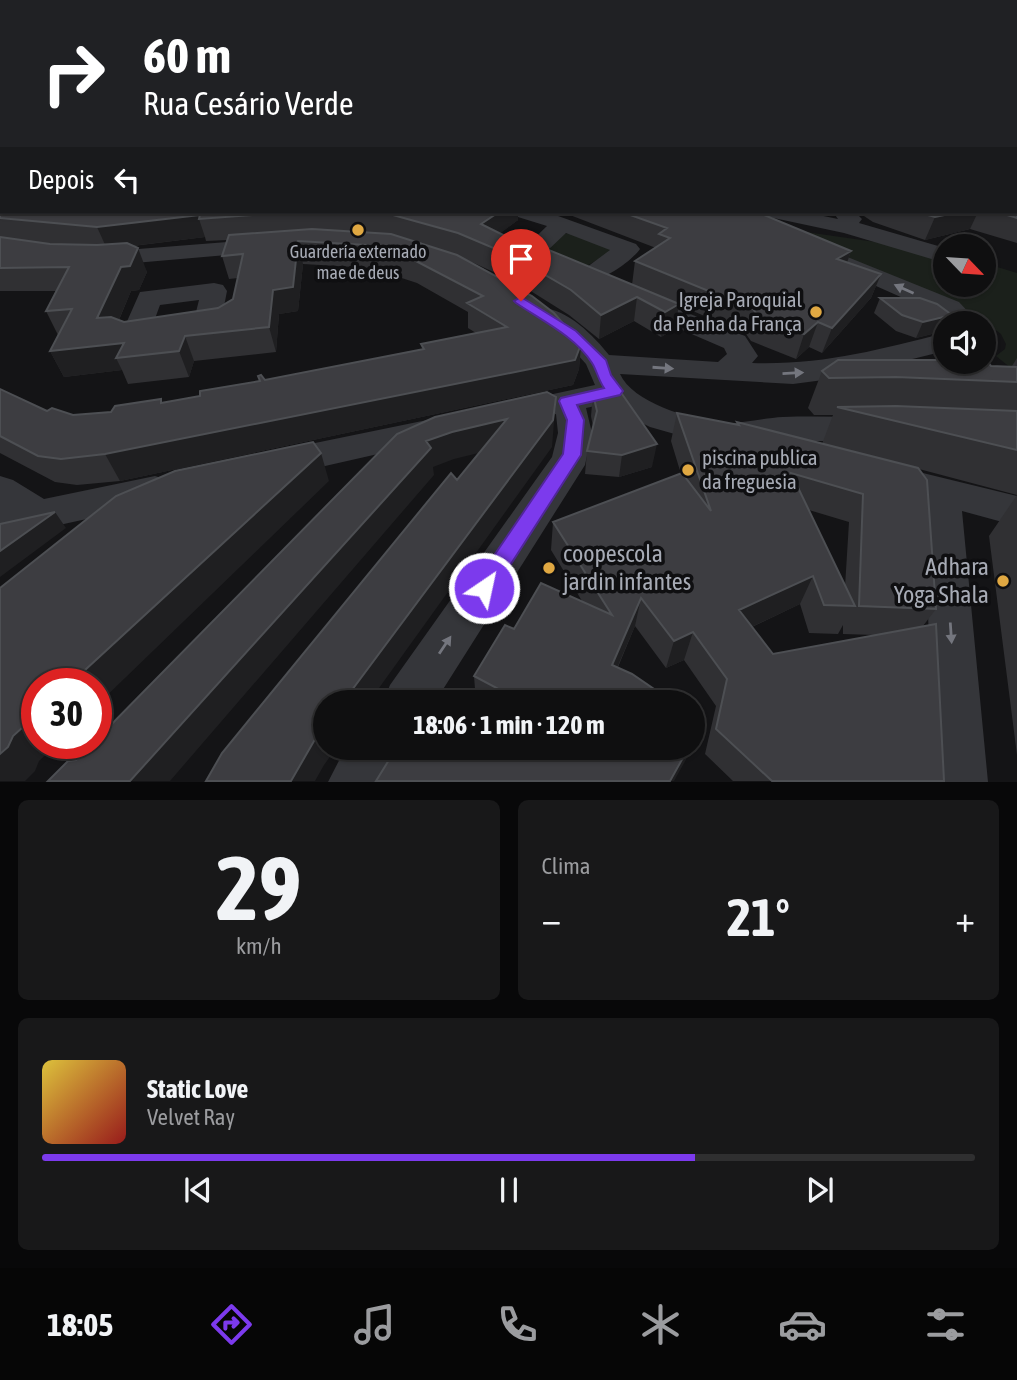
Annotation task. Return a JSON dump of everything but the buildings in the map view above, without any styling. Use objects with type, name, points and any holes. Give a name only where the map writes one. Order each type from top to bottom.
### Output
[{"type":"street","points":[[532,214],[628,250],[588,276]]},
{"type":"street","points":[[784,214],[822,224],[843,219],[933,243]]},
{"type":"street","points":[[752,222],[788,238]]},
{"type":"street","points":[[563,224],[530,254],[588,276],[615,291],[735,342],[743,356],[725,372]]},
{"type":"street","points":[[75,257],[123,259],[291,244]]},
{"type":"street","points":[[185,294],[197,252]]},
{"type":"street","points":[[824,254],[951,311]]},
{"type":"street","points":[[521,301],[571,334],[608,377],[662,418],[1017,511]]},
{"type":"street","points":[[251,470],[567,401],[608,377],[725,372],[793,374],[831,370],[933,345]]},
{"type":"street","points":[[415,690],[567,465],[572,455],[575,420],[567,401]]},
{"type":"street","points":[[722,435],[782,429],[903,430]]},
{"type":"street","points":[[344,493],[398,438]]},
{"type":"street","points":[[0,523],[184,484]]},
{"type":"street","points":[[0,490],[40,515]]},
{"type":"street","points":[[82,541],[144,492]]},
{"type":"street","points":[[942,492],[961,782]]},
{"type":"street","points":[[354,782],[368,760]]},
{"type":"shaded area","points":[[771,227],[933,250],[933,298],[996,298],[996,267],[1017,273],[1017,368],[1011,368],[996,356],[1005,349],[1006,344],[996,330],[996,311],[959,311]]},
{"type":"shaded area","points":[[575,233],[607,245],[611,252],[585,267],[544,251],[548,243],[556,237]]},
{"type":"place","name":"Guardería externado mae de deus","points":[[358,230]]},
{"type":"place","name":"Igreja Paroquial da Penha da França","points":[[816,312]]},
{"type":"place","name":"piscina publica da freguesia","points":[[688,470]]},
{"type":"place","name":"coopescola jardin infantes","points":[[549,568]]},
{"type":"place","name":"Adhara Yoga Shala","points":[[1003,581]]},
{"type":"route","points":[[484,588],[572,455],[575,420],[574,412],[567,401],[615,391],[603,375],[600,363],[571,334],[521,301]]}]
